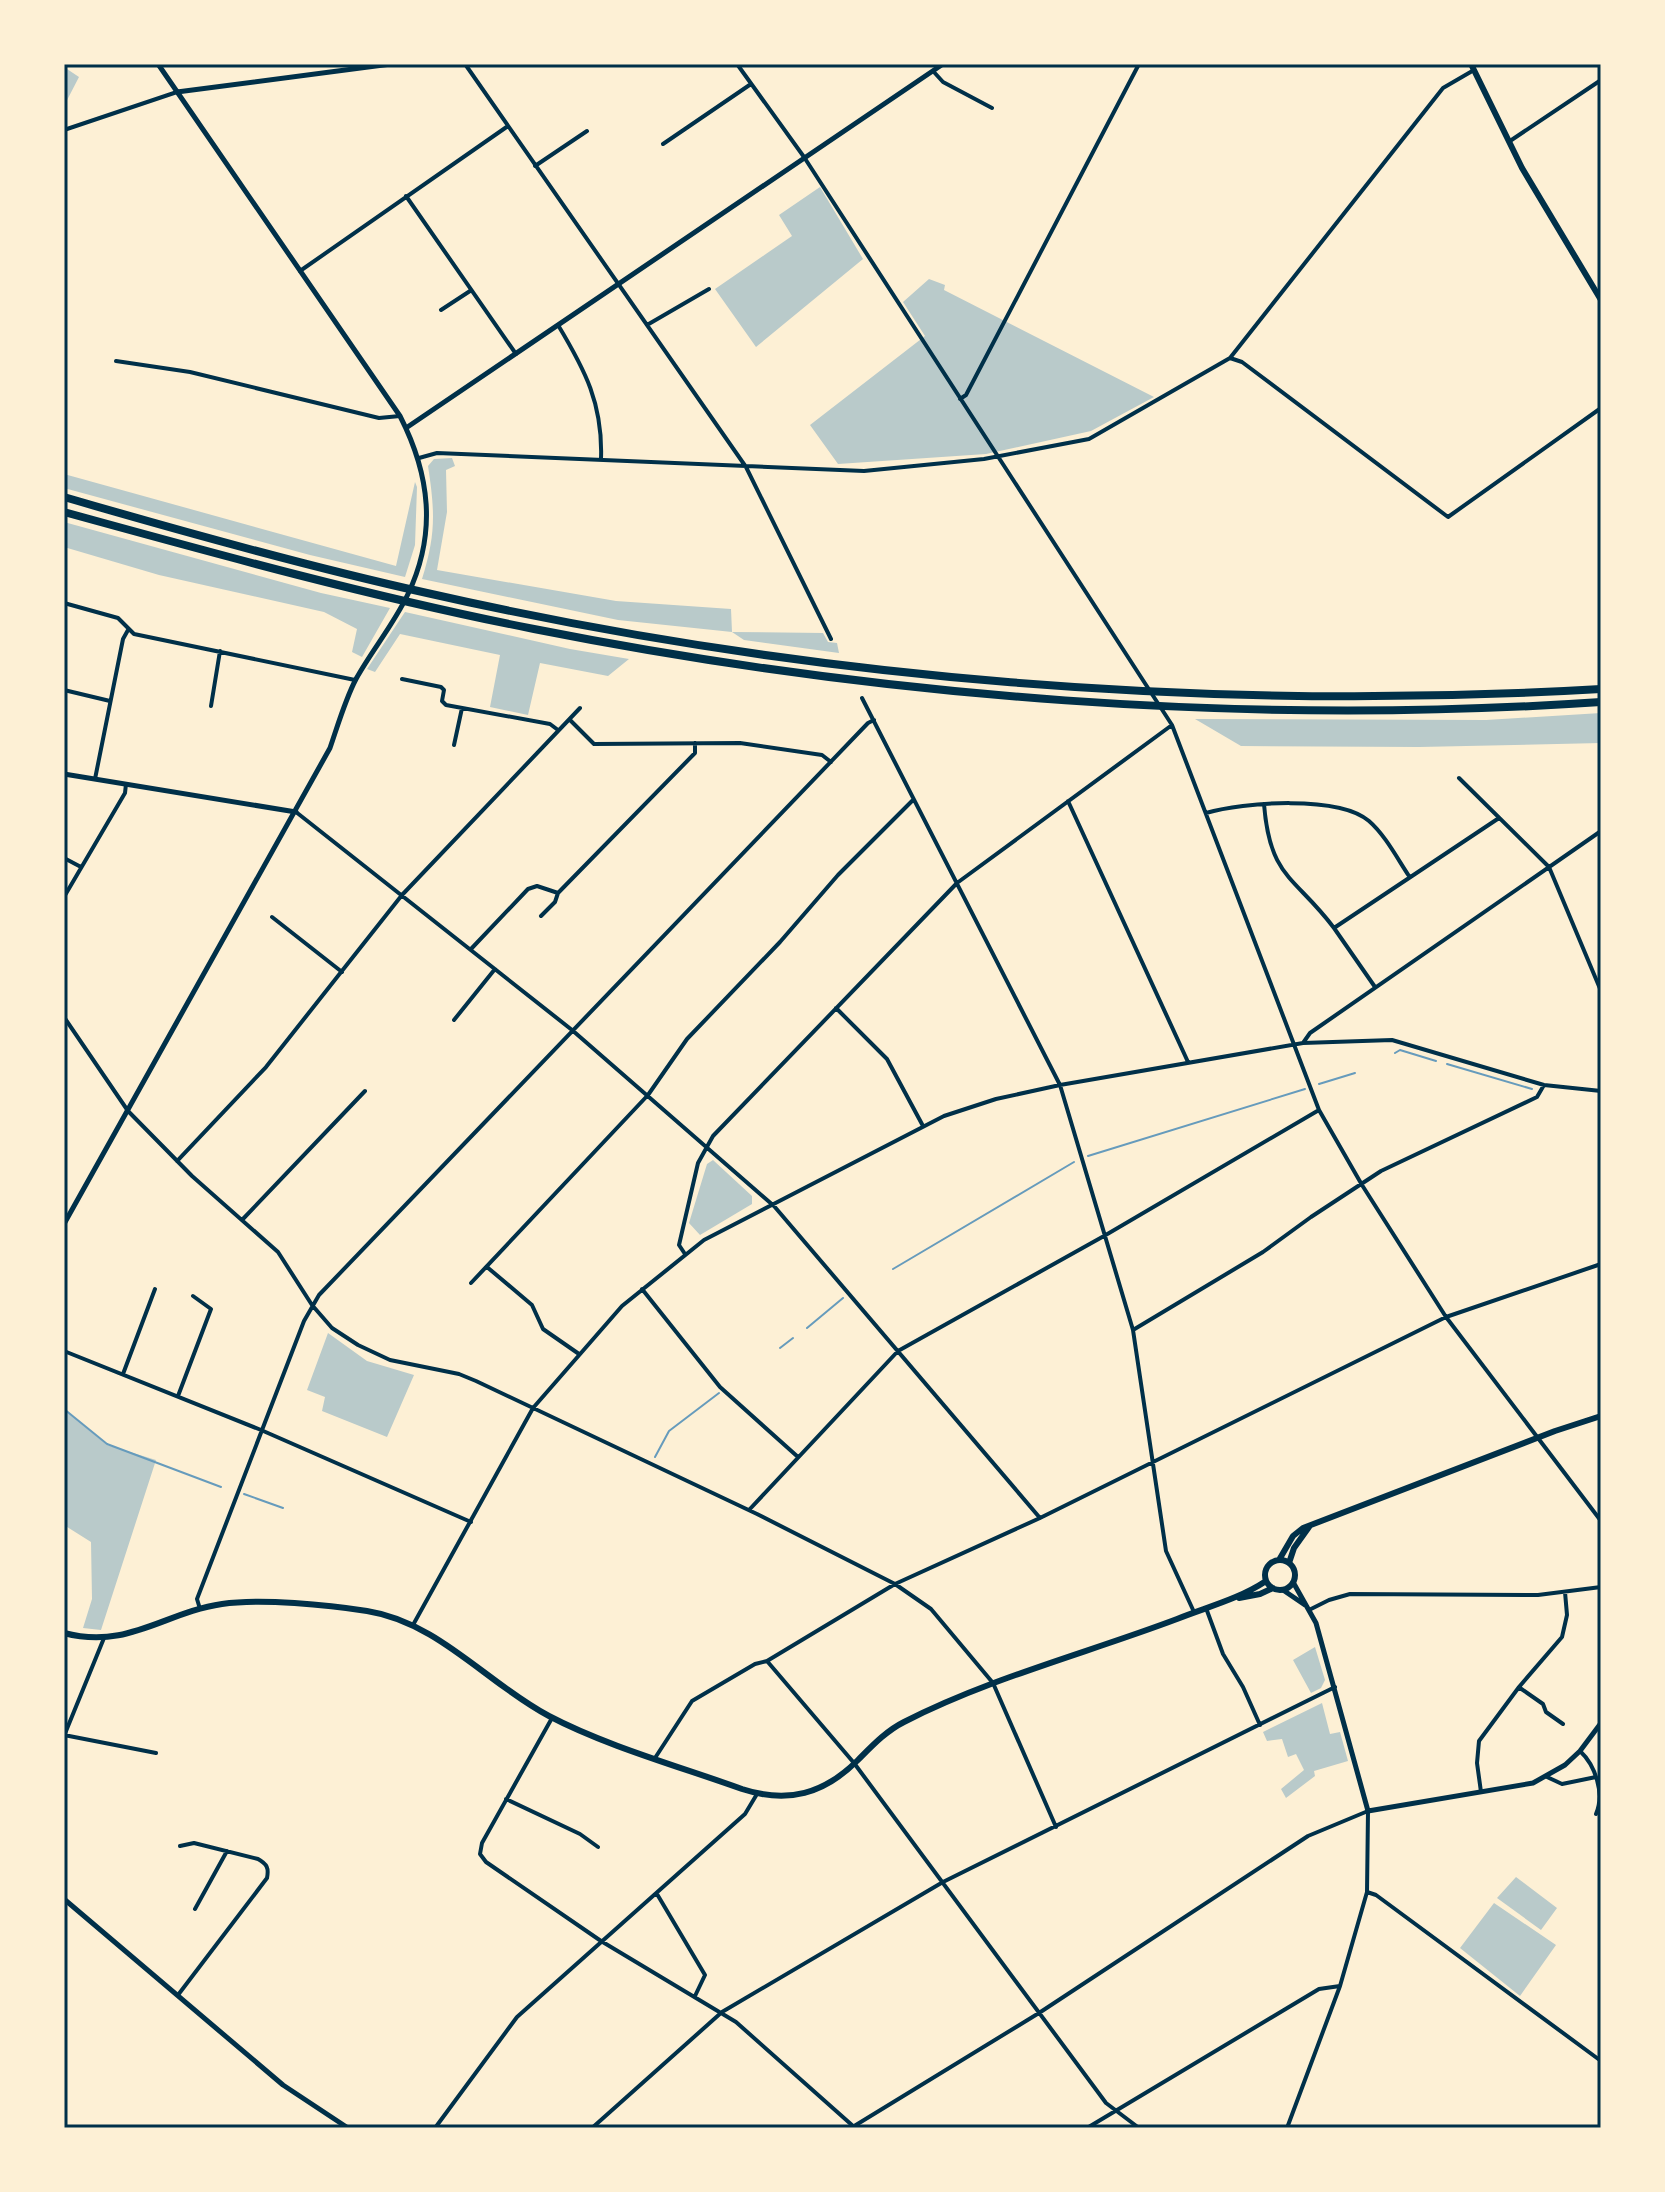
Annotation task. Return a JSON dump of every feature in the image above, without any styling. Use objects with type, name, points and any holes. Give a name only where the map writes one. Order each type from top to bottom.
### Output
[{"type":"highway","points":[[64,497],[320,567],[538,616],[675,641],[818,662],[948,676],[1179,692],[1430,695],[1601,689]]},
{"type":"highway","points":[[64,512],[317,581],[551,633],[803,673],[936,689],[1188,706],[1368,709],[1601,702]]},
{"type":"main road","points":[[1472,67],[1508,142],[1601,300]]},
{"type":"main road","points":[[1279,1560],[1294,1568],[1293,1582],[1283,1590],[1273,1588],[1266,1581],[1268,1565],[1279,1560],[1293,1536],[1311,1524],[1601,1416]]},
{"type":"main road","points":[[1289,1563],[1294,1548],[1311,1524]]},
{"type":"main road","points":[[64,1633],[105,1637],[134,1633],[224,1603],[254,1602],[353,1609],[380,1614],[413,1625],[443,1643],[552,1718],[757,1794],[790,1797],[809,1793],[835,1781],[896,1726],[993,1683],[1232,1599],[1266,1581]]},
{"type":"main road","points":[[1232,1599],[1260,1594],[1273,1588]]},
{"type":"street","points":[[64,1224],[330,748],[355,680],[408,595],[423,553],[426,532],[426,501],[419,458],[400,416],[158,64]]},
{"type":"street","points":[[64,130],[177,92],[391,64]]},
{"type":"street","points":[[465,64],[746,467],[831,639]]},
{"type":"street","points":[[737,64],[804,157],[1172,725],[1319,1110],[1362,1185],[1446,1317],[1601,1521]]},
{"type":"street","points":[[406,428],[943,64]]},
{"type":"street","points":[[960,399],[966,395],[1000,332],[1139,64]]},
{"type":"street","points":[[419,458],[437,453],[864,471],[999,457],[1089,439],[1230,358],[1443,88],[1472,67]]},
{"type":"street","points":[[933,71],[943,82],[992,108]]},
{"type":"street","points":[[1508,142],[1601,80]]},
{"type":"street","points":[[663,144],[751,84]]},
{"type":"street","points":[[300,271],[508,126]]},
{"type":"street","points":[[535,166],[587,131]]},
{"type":"street","points":[[406,196],[516,354]]},
{"type":"street","points":[[647,325],[709,289]]},
{"type":"street","points":[[441,310],[470,291]]},
{"type":"street","points":[[558,325],[596,400],[601,459]]},
{"type":"street","points":[[1230,358],[1242,362],[1448,517],[1601,408]]},
{"type":"street","points":[[116,361],[190,372],[379,418],[400,416]]},
{"type":"street","points":[[64,603],[118,618],[134,634],[355,680]]},
{"type":"street","points":[[95,779],[123,639],[128,630]]},
{"type":"street","points":[[211,706],[220,651]]},
{"type":"street","points":[[402,679],[441,687],[444,690],[442,701],[446,705],[550,724],[558,730]]},
{"type":"street","points":[[64,690],[110,701]]},
{"type":"street","points":[[862,698],[1060,1085],[1133,1330],[1166,1551],[1194,1612]]},
{"type":"street","points":[[454,745],[462,708]]},
{"type":"street","points":[[177,1161],[266,1067],[402,895],[580,708]]},
{"type":"street","points":[[569,719],[594,744],[740,743],[822,755],[831,762]]},
{"type":"street","points":[[200,1609],[197,1599],[312,1305],[572,1030],[874,720]]},
{"type":"street","points":[[685,1254],[679,1245],[698,1163],[713,1136],[957,883],[1172,725]]},
{"type":"street","points":[[541,916],[555,902],[558,893],[695,753],[695,743]]},
{"type":"street","points":[[64,774],[296,812],[572,1030],[774,1206],[1040,1518]]},
{"type":"street","points":[[1459,778],[1549,867],[1601,991]]},
{"type":"street","points":[[64,897],[125,793],[126,784]]},
{"type":"street","points":[[471,1283],[648,1095],[687,1039],[780,942],[838,875],[913,800]]},
{"type":"street","points":[[1068,801],[1188,1062]]},
{"type":"street","points":[[1206,813],[1239,805],[1264,804],[1332,805],[1356,812],[1377,829],[1409,876]]},
{"type":"street","points":[[1264,804],[1266,832],[1281,870],[1334,928],[1375,987]]},
{"type":"street","points":[[1334,928],[1499,818]]},
{"type":"street","points":[[1303,1043],[1310,1033],[1601,831]]},
{"type":"street","points":[[64,858],[81,867]]},
{"type":"street","points":[[471,949],[528,889],[537,886],[558,893]]},
{"type":"street","points":[[272,917],[342,972]]},
{"type":"street","points":[[454,1020],[495,969]]},
{"type":"street","points":[[836,1008],[887,1059],[923,1126]]},
{"type":"street","points":[[64,1017],[128,1111],[177,1161],[278,1252],[312,1305],[332,1328],[390,1360],[459,1374],[533,1408],[749,1510],[895,1584],[931,1609],[993,1683],[1056,1827]]},
{"type":"street","points":[[413,1625],[533,1408],[622,1306],[704,1240],[944,1116],[996,1099],[1060,1085],[1303,1043],[1392,1040],[1544,1085],[1601,1091]]},
{"type":"street","points":[[1133,1330],[1263,1252],[1381,1171],[1537,1097],[1544,1085]]},
{"type":"street","points":[[242,1220],[365,1091]]},
{"type":"street","points":[[749,1510],[898,1351],[1104,1236],[1319,1110]]},
{"type":"street","points":[[655,1758],[692,1701],[755,1664],[767,1661],[895,1584],[1040,1518],[1446,1317],[1601,1264]]},
{"type":"street","points":[[487,1267],[532,1305],[543,1329],[579,1354]]},
{"type":"street","points":[[123,1374],[155,1289]]},
{"type":"street","points":[[642,1289],[720,1387],[798,1457]]},
{"type":"street","points":[[178,1396],[211,1309],[193,1296]]},
{"type":"street","points":[[64,1351],[261,1430],[471,1522]]},
{"type":"street","points":[[1287,2128],[1340,1986],[1367,1892],[1368,1811],[1316,1623],[1293,1582]]},
{"type":"street","points":[[1308,1608],[1350,1594],[1521,1595],[1601,1587]]},
{"type":"street","points":[[1283,1590],[1308,1608]]},
{"type":"street","points":[[1481,1792],[1477,1763],[1479,1741],[1519,1687],[1562,1637],[1567,1615],[1565,1592]]},
{"type":"street","points":[[1206,1608],[1223,1654],[1243,1687],[1260,1725]]},
{"type":"street","points":[[105,1637],[64,1735],[156,1753]]},
{"type":"street","points":[[767,1661],[854,1763],[1114,2111],[1139,2128]]},
{"type":"street","points":[[592,2128],[722,2012],[943,1882],[1335,1687]]},
{"type":"street","points":[[1519,1687],[1543,1704],[1546,1712],[1563,1724]]},
{"type":"street","points":[[552,1718],[482,1843],[480,1854],[486,1862],[601,1941],[722,2012],[853,2128],[1039,2013],[1308,1836],[1368,1811],[1516,1788],[1547,1777],[1580,1751],[1601,1723]]},
{"type":"street","points":[[1580,1751],[1591,1762],[1596,1777],[1599,1807],[1596,1814]]},
{"type":"street","points":[[1547,1777],[1562,1784],[1596,1777]]},
{"type":"street","points":[[435,2128],[517,2017],[745,1814],[757,1794]]},
{"type":"street","points":[[506,1799],[580,1834],[598,1847]]},
{"type":"street","points":[[177,1997],[267,1878],[268,1870],[265,1863],[227,1851],[194,1843],[180,1846]]},
{"type":"street","points":[[195,1909],[227,1851]]},
{"type":"street","points":[[1367,1892],[1382,1899],[1601,2061]]},
{"type":"street","points":[[657,1894],[705,1975],[695,1996]]},
{"type":"street","points":[[64,1899],[283,2085],[348,2128]]},
{"type":"street","points":[[1087,2128],[1319,1989],[1340,1986]]},
{"type":"shaded area","points":[[64,67],[79,77],[64,106]]},
{"type":"shaded area","points":[[820,187],[863,259],[756,347],[715,289],[792,236],[779,215]]},
{"type":"shaded area","points":[[929,279],[945,285],[944,290],[1154,397],[1091,431],[986,454],[838,464],[810,425],[925,336],[903,302]]},
{"type":"shaded area","points":[[452,458],[455,466],[446,470],[447,512],[437,570],[616,601],[731,609],[732,632],[618,620],[422,579],[433,523],[428,466],[434,459]]},
{"type":"shaded area","points":[[64,474],[396,566],[415,482],[415,545],[405,577],[310,555],[64,488]]},
{"type":"shaded area","points":[[64,522],[321,593],[390,608],[362,657],[352,652],[357,629],[324,612],[159,575],[64,547]]},
{"type":"shaded area","points":[[405,612],[629,659],[608,676],[540,663],[528,715],[490,707],[500,655],[400,634],[375,672],[367,669]]},
{"type":"shaded area","points":[[732,632],[823,633],[828,642],[837,643],[839,653],[744,640]]},
{"type":"shaded area","points":[[1601,713],[1601,743],[1419,747],[1241,746],[1195,719],[1486,720]]},
{"type":"shaded area","points":[[713,1160],[752,1196],[752,1204],[700,1235],[689,1223],[707,1164]]},
{"type":"shaded area","points":[[328,1333],[367,1361],[414,1375],[387,1437],[322,1411],[325,1397],[307,1390]]},
{"type":"shaded area","points":[[64,1409],[107,1445],[156,1460],[101,1630],[83,1628],[92,1599],[91,1542],[64,1525]]},
{"type":"shaded area","points":[[1315,1647],[1325,1680],[1321,1688],[1311,1693],[1293,1660]]},
{"type":"shaded area","points":[[1322,1703],[1330,1734],[1340,1732],[1348,1761],[1314,1771],[1315,1776],[1286,1798],[1281,1789],[1304,1770],[1296,1754],[1288,1757],[1282,1739],[1267,1741],[1263,1732]]},
{"type":"shaded area","points":[[1516,1877],[1557,1908],[1541,1930],[1497,1898]]},
{"type":"shaded area","points":[[1494,1903],[1556,1945],[1520,1996],[1460,1948]]},
{"type":"waterway","points":[[1395,1053],[1400,1050],[1436,1061]]},
{"type":"waterway","points":[[1447,1064],[1532,1089]]},
{"type":"waterway","points":[[1319,1084],[1355,1073]]},
{"type":"waterway","points":[[1088,1156],[1305,1089]]},
{"type":"waterway","points":[[893,1269],[1074,1162]]},
{"type":"waterway","points":[[807,1328],[843,1298]]},
{"type":"waterway","points":[[780,1348],[793,1338]]},
{"type":"waterway","points":[[655,1457],[669,1431],[719,1393]]},
{"type":"waterway","points":[[64,1409],[107,1444],[221,1487]]},
{"type":"waterway","points":[[244,1494],[283,1508]]}]
